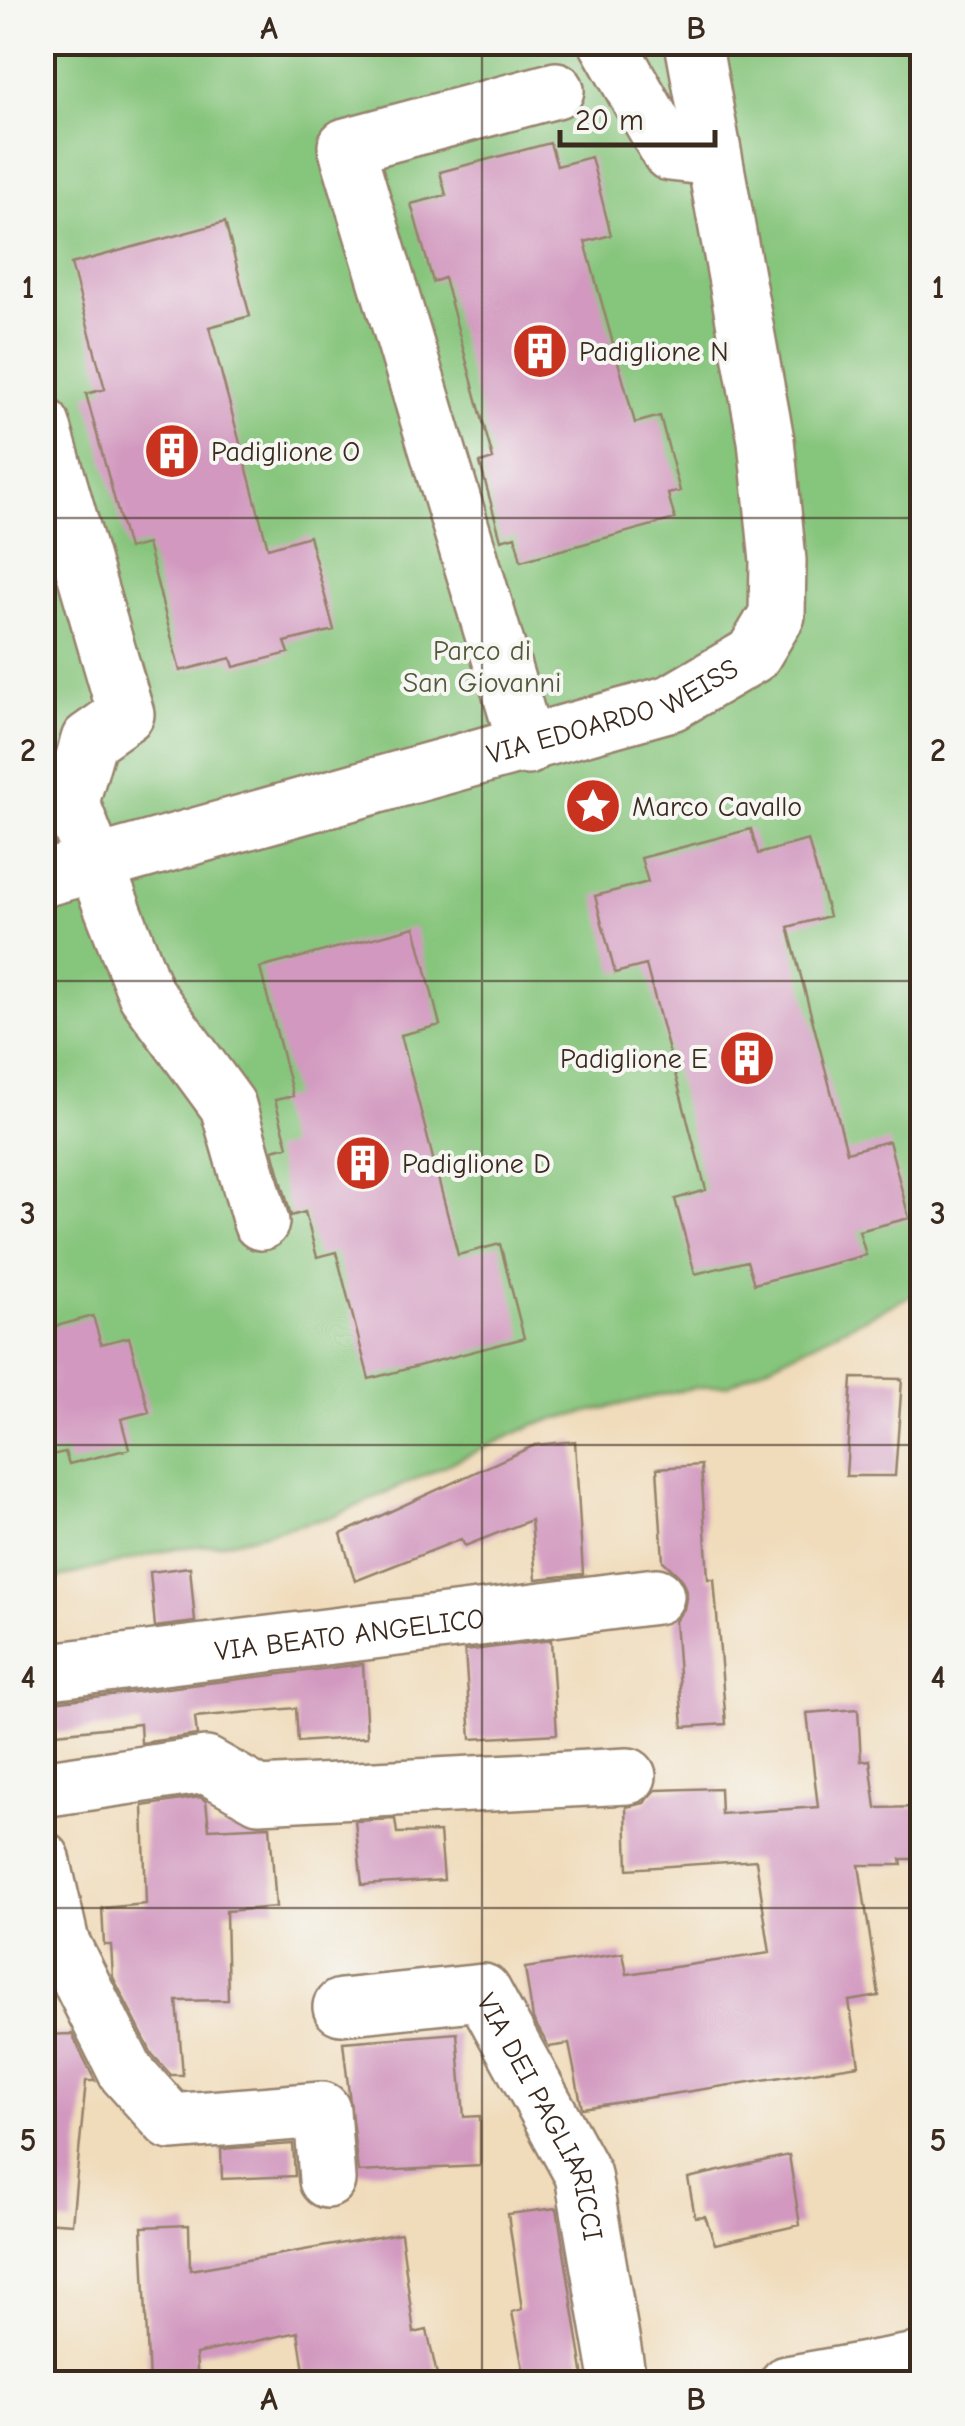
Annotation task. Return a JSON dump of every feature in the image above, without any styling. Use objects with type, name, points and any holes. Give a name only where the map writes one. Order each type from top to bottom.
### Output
[{"type":"street","points":[[607,42],[670,153],[714,158]]},
{"type":"street","name":"VIA EDOARDO WEISS","points":[[42,879],[671,704],[753,654],[777,614],[778,562],[766,440],[692,42]]},
{"type":"street","points":[[527,747],[346,146],[556,90]]},
{"type":"street","points":[[42,426],[126,714],[89,740],[71,802],[146,994],[228,1106],[261,1222]]},
{"type":"street","name":"VIA BEATO ANGELICO","points":[[42,1672],[656,1596]]},
{"type":"street","points":[[42,1789],[206,1765],[259,1796],[628,1776]]},
{"type":"street","points":[[42,1860],[52,1945],[126,2072],[171,2122],[322,2110],[326,2180]]},
{"type":"street","name":"VIA DEI PAGLIARICCI","points":[[341,2007],[483,1992],[583,2175],[619,2384]]},
{"type":"street","points":[[788,2384],[922,2360]]},
{"type":"green space","name":"Parco di San Giovanni","points":[[43,43],[922,43],[922,1290],[728,1385],[692,1388],[536,1424],[335,1516],[220,1544],[176,1548],[43,1582]]},
{"type":"building","name":"Padiglione N","points":[[550,143],[557,166],[591,157],[611,235],[585,242],[635,423],[660,416],[680,491],[668,494],[675,519],[521,561],[515,536],[501,540],[480,463],[493,459],[444,278],[433,282],[411,204],[446,195],[440,172]]},
{"type":"building","name":"Padiglione O","points":[[225,222],[250,316],[209,327],[268,548],[309,536],[334,630],[285,642],[289,653],[234,667],[231,658],[180,671],[147,544],[128,549],[86,394],[105,389],[71,264]]},
{"type":"building","name":"Padiglione E","points":[[751,829],[758,854],[808,840],[829,916],[788,927],[847,1152],[889,1141],[909,1218],[859,1231],[866,1255],[754,1284],[747,1261],[695,1274],[675,1199],[706,1190],[646,965],[615,973],[595,896],[648,882],[641,858]]},
{"type":"building","name":"Padiglione D","points":[[415,927],[440,1025],[401,1035],[458,1255],[500,1244],[524,1338],[369,1379],[336,1252],[317,1257],[305,1212],[291,1216],[273,1150],[288,1146],[275,1100],[293,1096],[260,968]]},
{"type":"building","points":[[93,1316],[101,1344],[129,1337],[149,1412],[121,1419],[129,1449],[69,1464],[65,1452],[42,1457],[42,1330]]},
{"type":"building","points":[[852,1378],[902,1379],[895,1476],[846,1476]]},
{"type":"building","points":[[575,1441],[583,1574],[536,1579],[531,1520],[465,1546],[461,1539],[355,1581],[341,1534],[535,1445]]},
{"type":"building","points":[[701,1465],[708,1579],[714,1579],[726,1724],[683,1727],[675,1621],[684,1609],[687,1593],[681,1578],[663,1561],[657,1468]]},
{"type":"building","points":[[190,1567],[195,1622],[155,1627],[150,1572]]},
{"type":"building","points":[[551,1640],[557,1734],[471,1739],[465,1651]]},
{"type":"building","points":[[363,1664],[367,1737],[298,1742],[296,1708],[195,1717],[197,1735],[141,1743],[140,1724],[56,1733],[53,1702]]},
{"type":"building","points":[[858,1709],[861,1761],[870,1760],[876,1808],[922,1807],[922,1859],[901,1859],[902,1865],[859,1865],[879,1996],[849,2001],[859,2065],[582,2108],[569,2044],[549,2047],[533,2019],[525,1968],[623,1953],[627,1974],[770,1953],[756,1860],[628,1869],[626,1807],[644,1803],[656,1790],[720,1788],[721,1814],[818,1807],[807,1713]]},
{"type":"building","points":[[200,1797],[206,1801],[209,1829],[270,1826],[276,1907],[226,1911],[228,2000],[177,2001],[183,2075],[171,2075],[152,2054],[113,1977],[111,1945],[104,1945],[102,1908],[146,1904],[143,1806]]},
{"type":"building","points":[[395,1819],[397,1833],[440,1832],[444,1880],[362,1885],[355,1821]]},
{"type":"building","points":[[457,2033],[464,2117],[480,2116],[480,2166],[358,2172],[343,2042]]},
{"type":"building","points":[[72,2034],[95,2081],[86,2081],[72,2224],[42,2222],[42,2035]]},
{"type":"building","points":[[293,2144],[295,2176],[222,2179],[221,2149]]},
{"type":"building","points":[[789,2155],[800,2225],[715,2244],[705,2216],[695,2217],[688,2178]]},
{"type":"building","points":[[557,2208],[585,2384],[526,2384],[512,2312],[522,2309],[508,2214]]},
{"type":"building","points":[[189,2225],[190,2270],[401,2233],[414,2333],[427,2330],[439,2384],[306,2384],[298,2332],[196,2354],[198,2384],[149,2384],[142,2227]]},
{"type":"place","name":"Padiglione N","points":[[540,351]]},
{"type":"place","name":"Padiglione O","points":[[172,451]]},
{"type":"place","name":"Marco Cavallo","points":[[593,806]]},
{"type":"place","name":"Padiglione E","points":[[747,1058]]},
{"type":"place","name":"Padiglione D","points":[[363,1163]]}]
